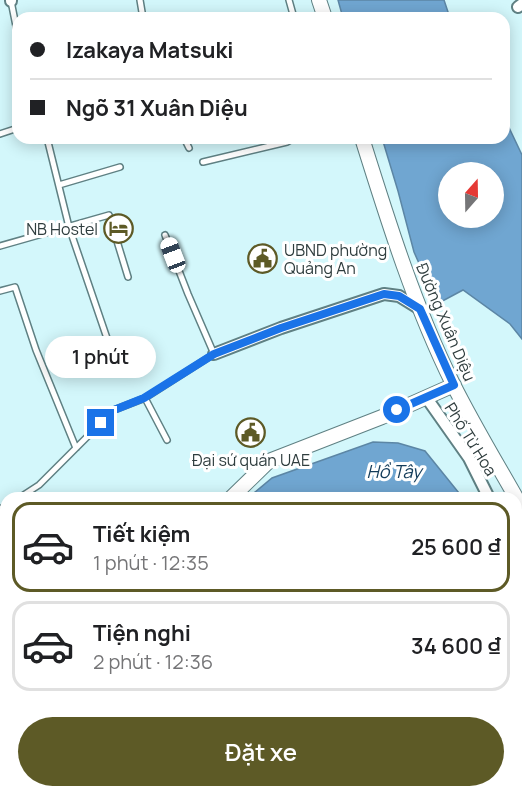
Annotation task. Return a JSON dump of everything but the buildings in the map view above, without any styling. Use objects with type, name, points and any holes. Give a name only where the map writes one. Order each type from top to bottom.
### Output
[{"type":"street","name":"Đường Xuân Diệu","points":[[364,144],[392,235],[420,309],[454,385],[513,492]]},
{"type":"street","points":[[214,354],[281,328],[384,294],[399,296],[420,309]]},
{"type":"street","points":[[237,492],[269,461],[454,385]]},
{"type":"street","name":"Phố Từ Hoa","points":[[426,398],[469,458],[486,492]]},
{"type":"lane","points":[[49,144],[69,227],[110,347]]},
{"type":"lane","points":[[187,144],[189,148]]},
{"type":"lane","points":[[203,162],[279,144]]},
{"type":"lane","points":[[59,185],[120,166]]},
{"type":"lane","points":[[0,246],[109,215],[128,277]]},
{"type":"lane","points":[[28,492],[39,485],[114,410],[144,398],[214,354],[165,235]]},
{"type":"lane","points":[[0,291],[15,288],[36,350],[76,448]]},
{"type":"lane","points":[[144,398],[167,440]]},
{"type":"water","points":[[338,0],[444,0],[448,12],[341,12]]},
{"type":"water","points":[[510,130],[522,155],[522,339],[510,324],[463,290],[437,304],[414,252],[384,144],[510,144]]},
{"type":"water","name":"Hồ Tây","points":[[373,442],[398,443],[425,451],[458,492],[255,492],[272,478]]},
{"type":"place","name":"NB Hostel","points":[[119,229]]},
{"type":"place","name":"UBND phường Quảng An","points":[[263,259]]},
{"type":"place","name":"Đại sứ quán UAE","points":[[251,432]]},
{"type":"route","points":[[101,423],[114,410],[144,398],[214,354],[356,302],[391,293],[420,309],[454,385],[397,410]]}]
